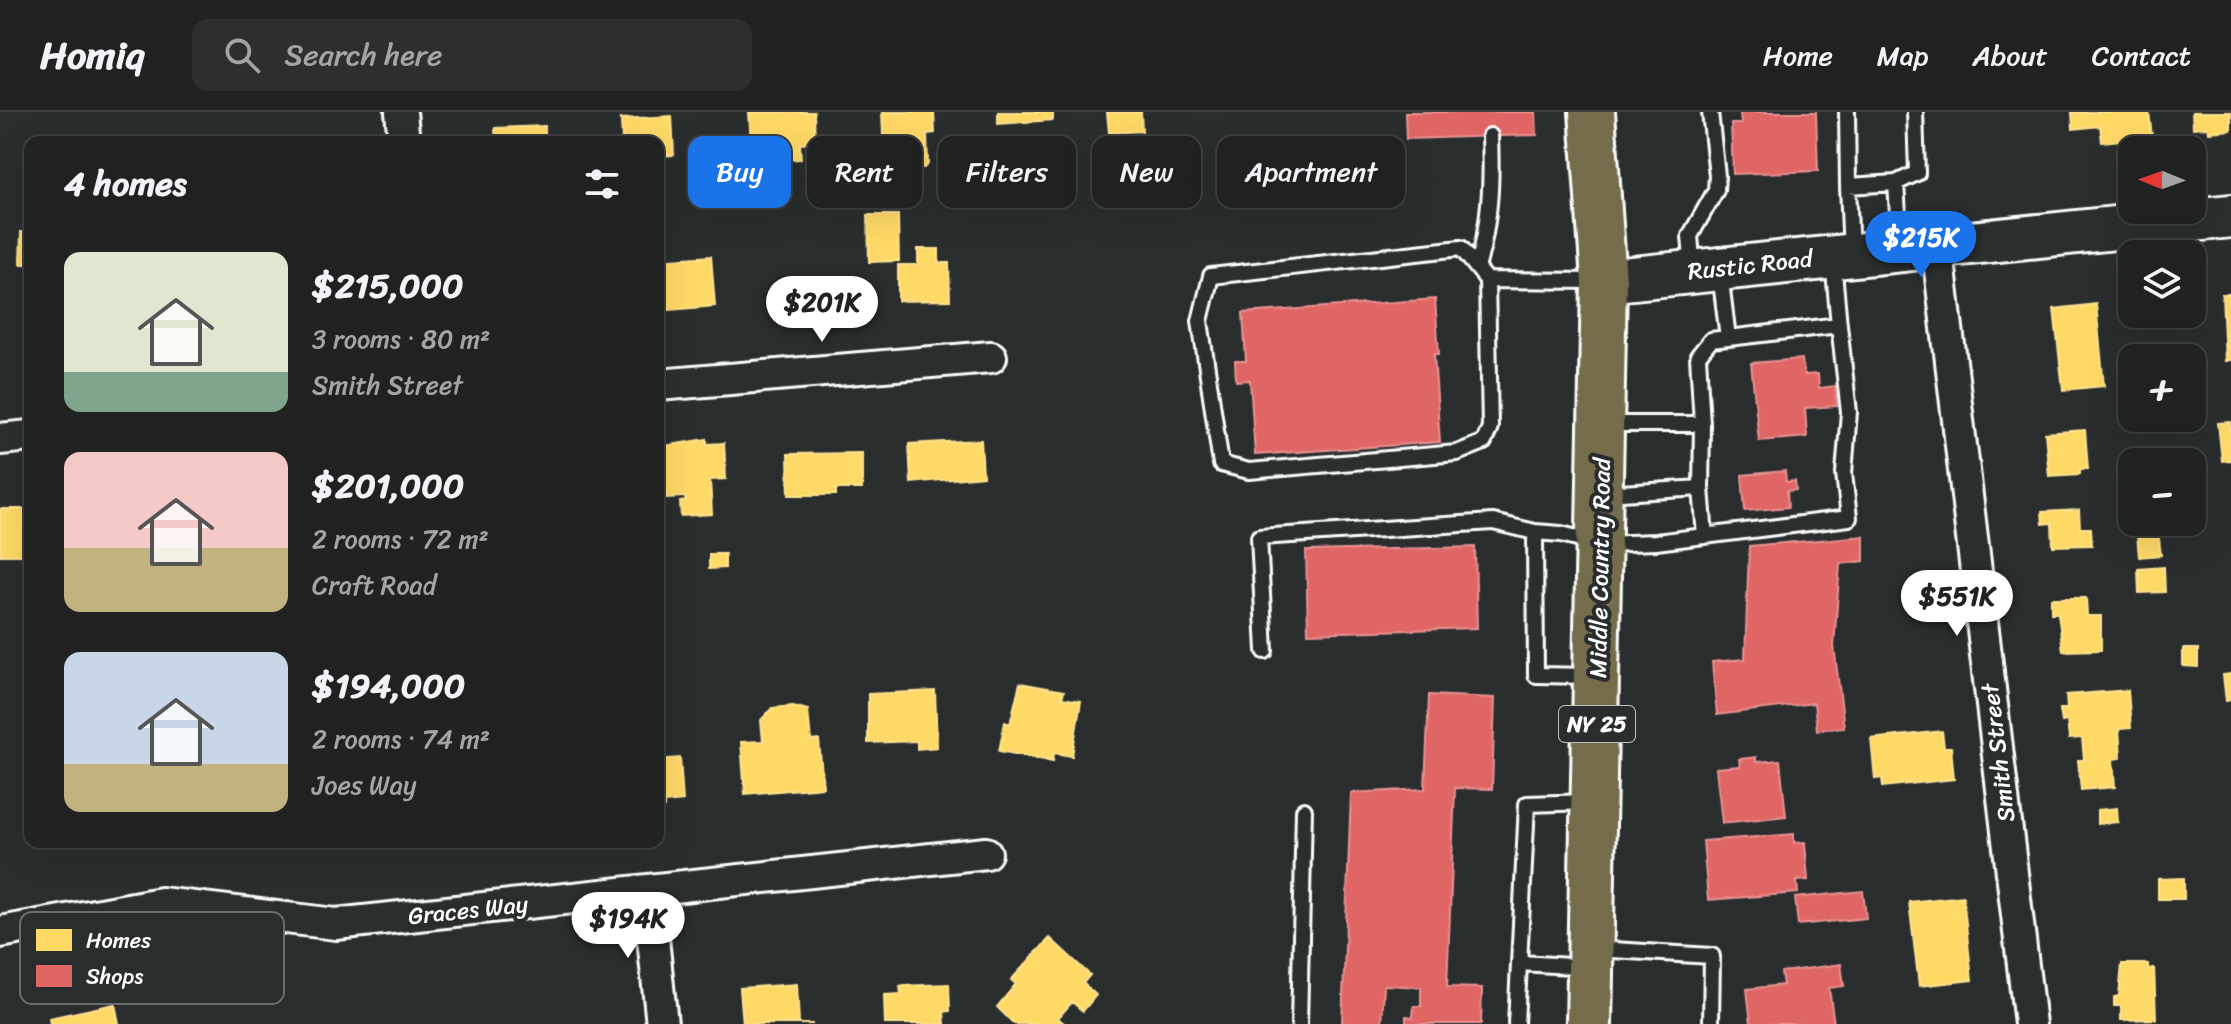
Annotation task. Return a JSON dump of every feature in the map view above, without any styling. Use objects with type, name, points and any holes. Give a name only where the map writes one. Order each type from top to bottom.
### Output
[{"type":"main road","name":"Middle Country Road","points":[[1589,1024],[1604,281],[1592,112]]},
{"type":"street","points":[[401,112],[403,136]]},
{"type":"street","name":"Rustic Road","points":[[1604,281],[2231,216]]},
{"type":"street","name":"Smith Street","points":[[1919,246],[2030,1024]]},
{"type":"street","points":[[664,384],[991,357]]},
{"type":"street","points":[[0,439],[24,437]]},
{"type":"street","name":"Graces Way","points":[[284,918],[336,924],[986,853]]},
{"type":"street","points":[[648,891],[662,1024]]},
{"type":"street","name":"Graces Way","points":[[111,912],[161,903],[236,912]]},
{"type":"street","name":"Graces Way","points":[[0,932],[20,928]]},
{"type":"lane","points":[[1710,112],[1716,190],[1690,236],[1706,269],[1728,338]]},
{"type":"lane","points":[[1265,651],[1259,537],[1493,522],[1601,544],[1705,536],[1849,518],[1844,473],[1849,412],[1839,325],[1848,186],[1847,112]]},
{"type":"lane","points":[[1848,186],[1896,183],[1917,173],[1915,112]]},
{"type":"lane","points":[[1477,268],[1488,230],[1493,186],[1490,136]]},
{"type":"lane","points":[[1896,183],[1919,246]]},
{"type":"lane","points":[[1461,248],[1487,280],[1490,427],[1484,442],[1457,453],[1249,471],[1221,464],[1200,321],[1211,276],[1461,248]]},
{"type":"lane","points":[[1487,280],[1604,281]]},
{"type":"lane","points":[[1705,536],[1698,356],[1711,340],[1839,325]]},
{"type":"lane","points":[[1602,424],[1702,424]]},
{"type":"lane","points":[[1601,494],[1701,488]]},
{"type":"lane","points":[[1535,532],[1536,675],[1598,676]]},
{"type":"lane","points":[[1516,1024],[1527,804],[1595,802]]},
{"type":"lane","points":[[1299,1024],[1304,810]]},
{"type":"lane","points":[[1520,963],[1712,956],[1711,1024]]},
{"type":"building: Homes","points":[[749,112],[814,112],[815,136],[807,136],[807,144],[800,144],[801,159],[791,160],[791,136],[750,136]]},
{"type":"building: Homes","points":[[882,112],[934,112],[935,133],[927,134],[928,164],[924,168],[922,136],[883,136]]},
{"type":"building: Homes","points":[[998,112],[1053,112],[1053,120],[998,124]]},
{"type":"building: Homes","points":[[1107,112],[1141,112],[1142,131],[1109,133]]},
{"type":"building: Homes","points":[[2072,112],[2149,112],[2152,136],[2118,136],[2118,140],[2102,142],[2100,126],[2073,129]]},
{"type":"building: Homes","points":[[2192,112],[2231,112],[2231,130],[2209,132],[2208,127],[2193,128]]},
{"type":"building: Homes","points":[[672,116],[674,155],[664,156],[664,136],[622,136],[621,119]]},
{"type":"building: Homes","points":[[545,126],[545,136],[496,136],[495,128]]},
{"type":"building: Homes","points":[[868,215],[898,215],[899,261],[869,262]]},
{"type":"building: Homes","points":[[21,232],[24,232],[24,264],[20,264]]},
{"type":"building: Homes","points":[[918,249],[939,249],[939,263],[949,263],[950,300],[898,301],[898,265],[918,265]]},
{"type":"building: Homes","points":[[711,256],[715,306],[664,310],[664,260]]},
{"type":"building: Homes","points":[[2222,294],[2231,294],[2231,360],[2225,361]]},
{"type":"building: Homes","points":[[2096,304],[2104,386],[2063,390],[2054,309]]},
{"type":"building: Homes","points":[[2231,422],[2231,460],[2222,461],[2218,423]]},
{"type":"building: Homes","points":[[2085,430],[2088,469],[2080,469],[2080,474],[2049,476],[2045,433]]},
{"type":"building: Homes","points":[[707,439],[707,444],[724,443],[726,479],[710,480],[712,514],[681,516],[680,502],[686,501],[685,497],[666,498],[664,446]]},
{"type":"building: Homes","points":[[981,440],[983,476],[911,483],[909,444]]},
{"type":"building: Homes","points":[[862,453],[862,489],[836,489],[836,495],[789,495],[788,454]]},
{"type":"building: Homes","points":[[0,509],[24,509],[24,555],[0,555]]},
{"type":"building: Homes","points":[[2079,510],[2080,528],[2091,528],[2092,545],[2053,546],[2052,523],[2043,524],[2042,512]]},
{"type":"building: Homes","points":[[2137,536],[2159,536],[2161,555],[2139,557]]},
{"type":"building: Homes","points":[[709,554],[725,554],[725,568],[709,569]]},
{"type":"building: Homes","points":[[2164,567],[2165,592],[2139,593],[2138,569]]},
{"type":"building: Homes","points":[[2051,598],[2086,598],[2087,616],[2101,616],[2101,650],[2063,651],[2058,613],[2051,613]]},
{"type":"building: Homes","points":[[2183,649],[2198,649],[2198,667],[2183,666]]},
{"type":"building: Homes","points":[[2231,674],[2231,700],[2226,701],[2223,675]]},
{"type":"building: Homes","points":[[1020,683],[1064,691],[1062,698],[1081,701],[1072,756],[1054,753],[1053,761],[999,751],[1005,722],[1010,724]]},
{"type":"building: Homes","points":[[2128,690],[2131,728],[2119,729],[2121,758],[2113,759],[2115,787],[2081,790],[2078,760],[2084,760],[2082,738],[2069,739],[2067,721],[2062,722],[2060,709],[2067,709],[2066,695]]},
{"type":"building: Homes","points":[[935,691],[937,747],[917,749],[917,741],[868,743],[868,694]]},
{"type":"building: Homes","points":[[793,706],[808,710],[811,741],[819,740],[823,787],[745,794],[741,742],[763,741],[761,720],[772,708]]},
{"type":"building: Homes","points":[[1942,731],[1944,747],[1951,747],[1954,779],[1883,787],[1882,778],[1875,779],[1871,739]]},
{"type":"building: Homes","points":[[680,758],[683,801],[664,803],[664,759]]},
{"type":"building: Homes","points":[[2117,808],[2118,822],[2097,824],[2097,810]]},
{"type":"building: Homes","points":[[2184,878],[2184,899],[2158,899],[2158,879]]},
{"type":"building: Homes","points":[[1963,896],[1972,980],[1919,986],[1909,902]]},
{"type":"building: Homes","points":[[1050,938],[1090,975],[1083,983],[1096,995],[1083,1011],[1072,1002],[1058,1018],[1065,1024],[1014,1024],[997,1007],[1016,984],[1011,980]]},
{"type":"building: Homes","points":[[2122,964],[2148,964],[2148,969],[2154,968],[2156,1019],[2121,1020],[2121,1006],[2114,1006],[2114,997],[2119,996]]},
{"type":"building: Homes","points":[[797,984],[799,1024],[743,1024],[740,988]]},
{"type":"building: Homes","points":[[949,984],[950,1011],[944,1012],[945,1024],[885,1024],[884,995],[901,994],[900,986]]},
{"type":"building: Homes","points":[[115,1004],[119,1024],[50,1024],[49,1018]]},
{"type":"building: Shops","points":[[1405,112],[1536,112],[1537,135],[1406,139]]},
{"type":"building: Shops","points":[[1740,112],[1816,112],[1818,171],[1733,174],[1731,124],[1741,124]]},
{"type":"building: Shops","points":[[1435,299],[1439,354],[1434,354],[1440,442],[1255,455],[1250,380],[1236,381],[1235,361],[1246,361],[1243,313]]},
{"type":"building: Shops","points":[[1802,359],[1804,375],[1818,374],[1819,388],[1835,386],[1837,406],[1805,408],[1807,437],[1759,441],[1751,363]]},
{"type":"building: Shops","points":[[1785,471],[1786,482],[1795,481],[1796,490],[1787,491],[1788,507],[1745,511],[1742,475]]},
{"type":"building: Shops","points":[[1864,536],[1864,561],[1840,564],[1834,646],[1844,727],[1817,730],[1814,703],[1717,715],[1712,662],[1745,659],[1749,546]]},
{"type":"building: Shops","points":[[1475,547],[1477,628],[1308,633],[1306,551]]},
{"type":"building: Shops","points":[[1429,695],[1495,698],[1492,789],[1455,788],[1447,987],[1482,988],[1481,1024],[1406,1024],[1406,1016],[1413,1017],[1414,1006],[1421,1006],[1421,987],[1384,985],[1382,1024],[1342,1023],[1351,793],[1425,789]]},
{"type":"building: Shops","points":[[1756,757],[1756,762],[1780,760],[1786,816],[1722,823],[1716,768],[1740,766],[1739,759]]},
{"type":"building: Shops","points":[[1794,834],[1794,843],[1805,842],[1808,880],[1797,881],[1798,893],[1708,900],[1703,841]]},
{"type":"building: Shops","points":[[1863,891],[1866,918],[1798,925],[1795,898]]},
{"type":"building: Shops","points":[[1841,964],[1844,986],[1829,988],[1834,1024],[1751,1024],[1747,989],[1783,985],[1781,972]]}]
